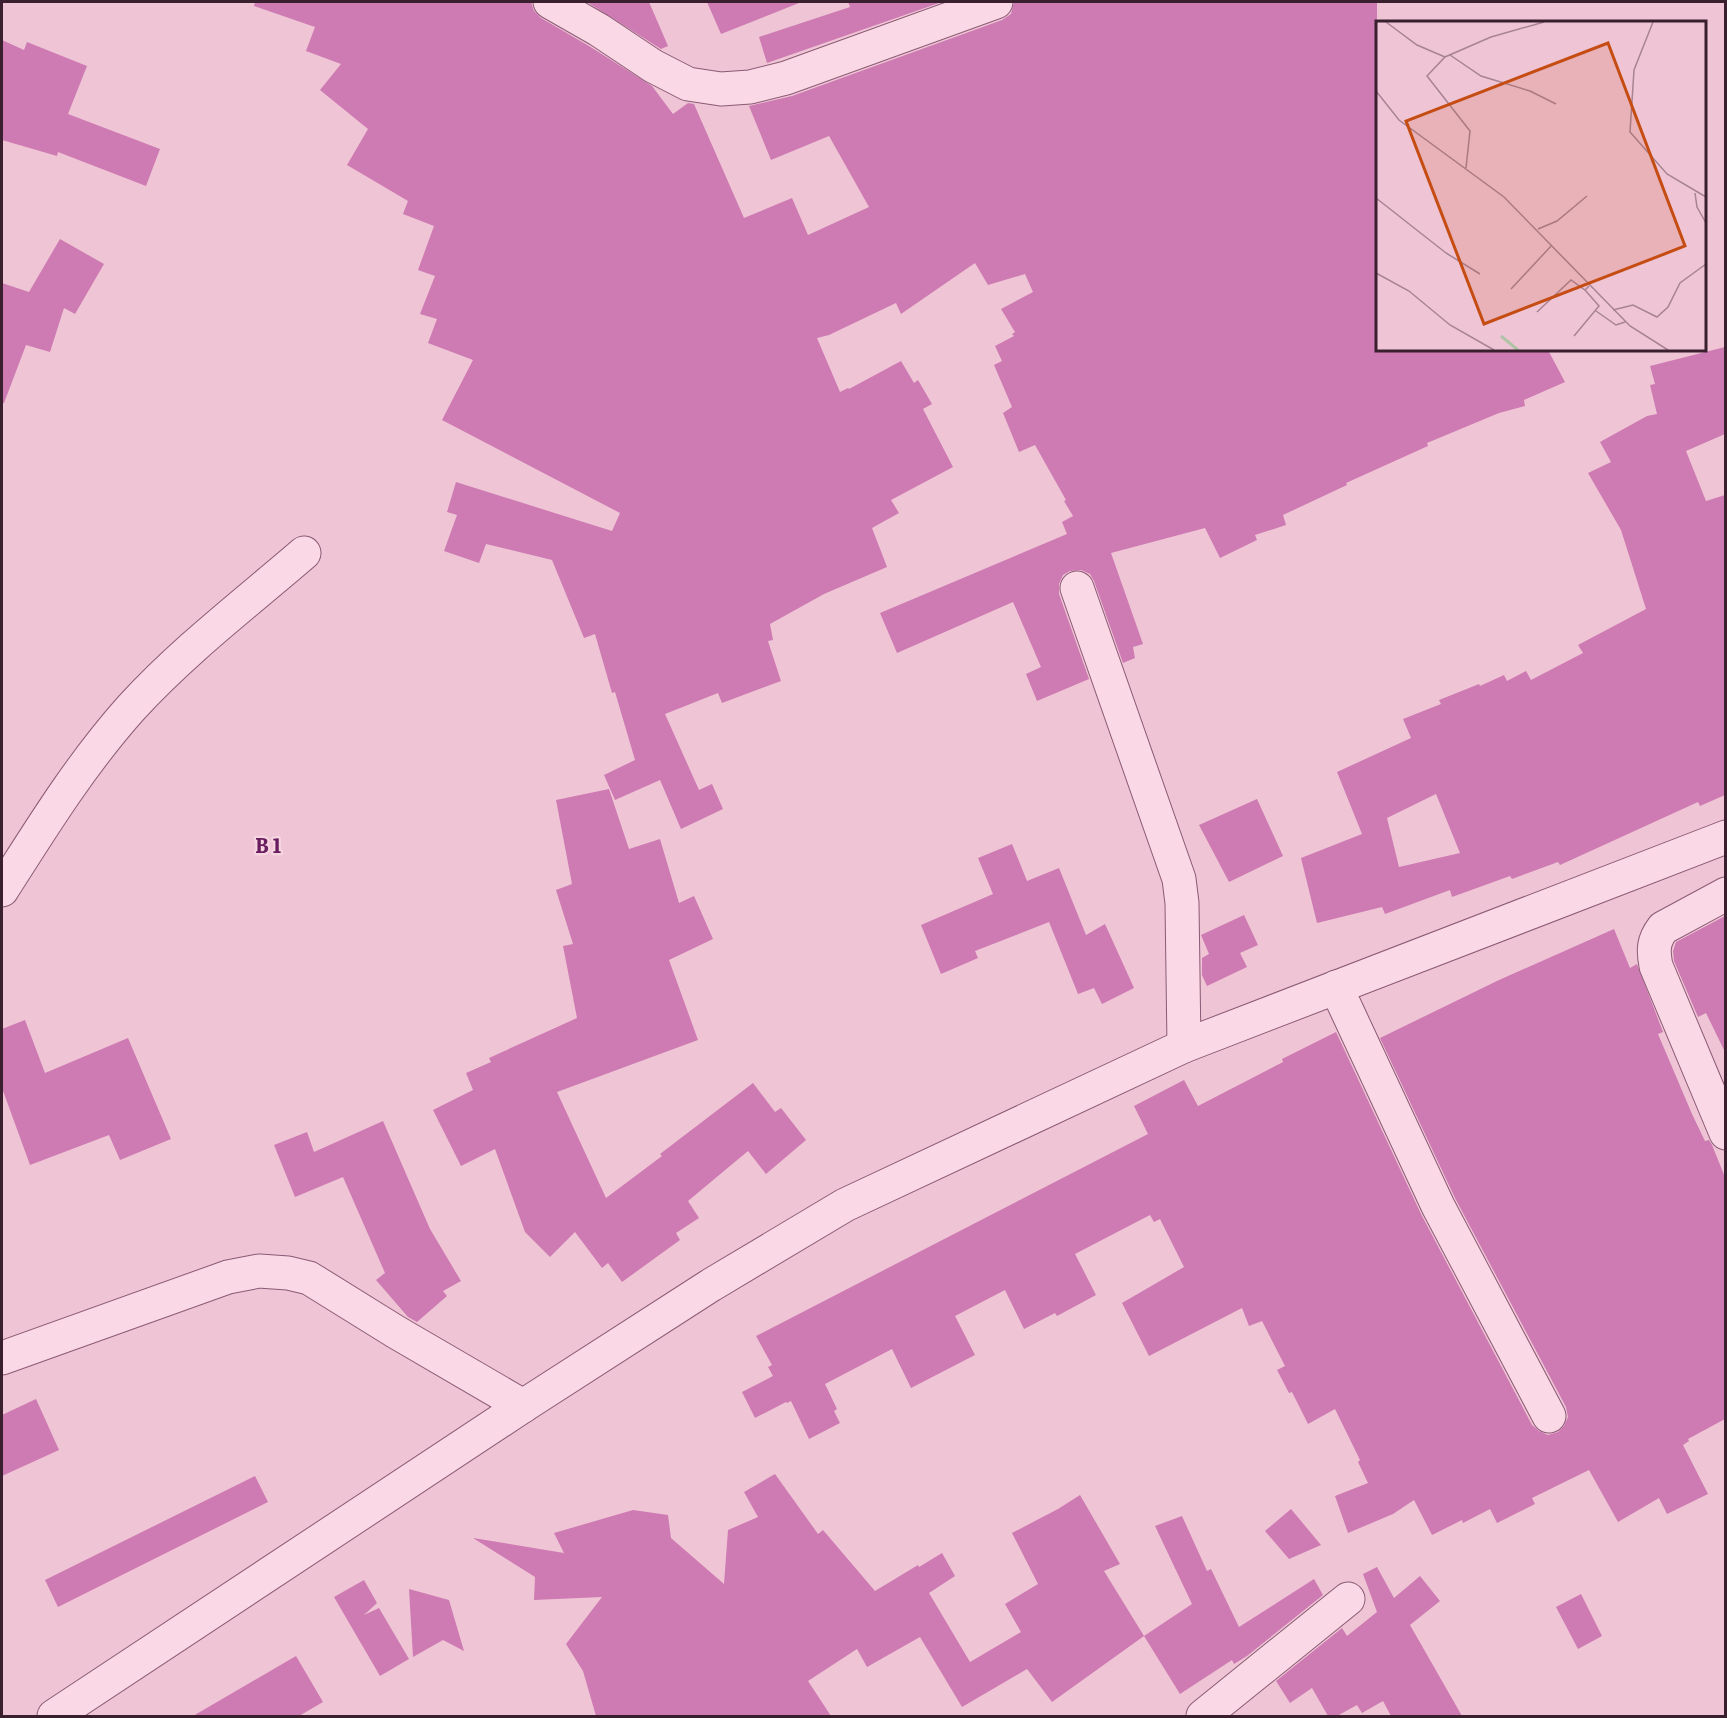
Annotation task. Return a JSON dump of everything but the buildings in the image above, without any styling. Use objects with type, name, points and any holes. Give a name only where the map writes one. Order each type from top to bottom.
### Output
[{"type":"street","points":[[550,2],[591,24],[653,66],[688,84],[721,89],[750,87],[786,78],[996,2]]},
{"type":"street","points":[[2,890],[91,756],[133,707],[188,653],[304,553]]},
{"type":"street","points":[[1077,588],[1179,879],[1182,903],[1184,1046]]},
{"type":"street","points":[[54,1716],[523,1406],[711,1285],[845,1205],[1184,1046],[1725,837]]},
{"type":"street","points":[[1725,894],[1663,928],[1656,938],[1653,949],[1656,966],[1725,1133]]},
{"type":"street","points":[[1336,987],[1438,1206],[1549,1416]]},
{"type":"street","points":[[2,1358],[228,1277],[259,1271],[288,1273],[309,1278],[523,1406]]},
{"type":"street","points":[[1203,1716],[1348,1599]]},
{"type":"district","name":"B 1","points":[[268,844]]}]
